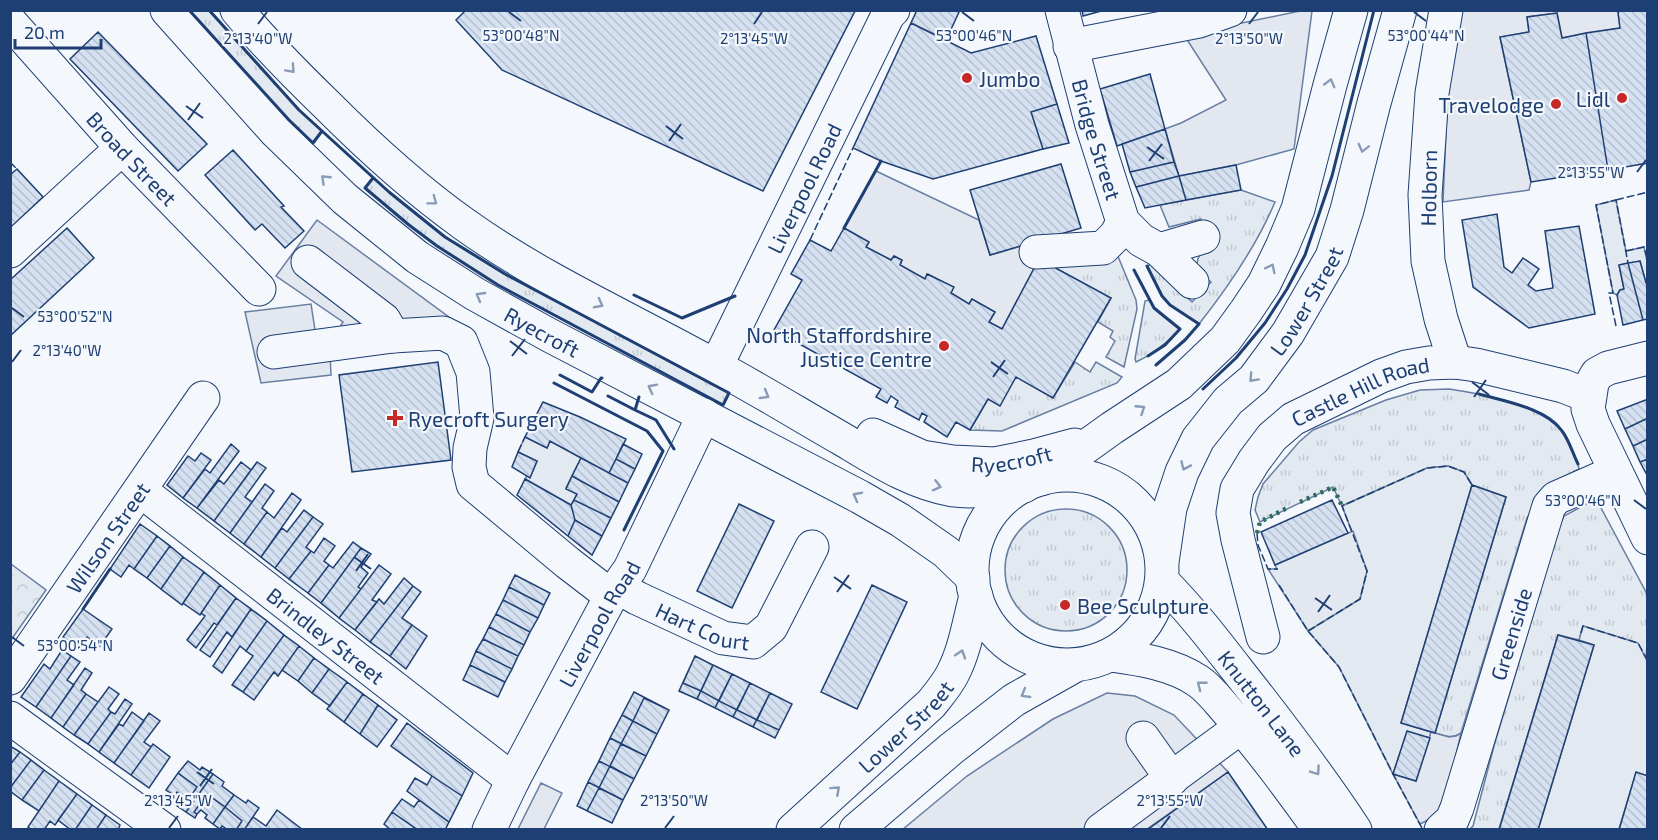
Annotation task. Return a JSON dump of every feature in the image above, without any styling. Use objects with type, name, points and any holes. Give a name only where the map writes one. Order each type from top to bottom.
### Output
[{"type":"main road","name":"Ryecroft","points":[[167,10],[276,132],[345,199],[417,257],[493,304],[549,335],[900,520],[946,552],[974,587]]},
{"type":"main road","name":"Ryecroft","points":[[237,10],[304,83],[368,146],[412,185],[465,225],[513,256],[715,365],[915,480],[952,489],[975,491],[1033,482]]},
{"type":"main road","name":"Bridge Street","points":[[1062,10],[1092,125],[1124,222],[1141,240],[1159,250],[1192,282]]},
{"type":"main road","points":[[1070,46],[1199,21],[1230,10]]},
{"type":"main road","name":"Lower Street","points":[[1033,482],[1179,384],[1225,340],[1264,284],[1298,209],[1351,10]]},
{"type":"main road","name":"Lower Street","points":[[1162,571],[1170,508],[1182,472],[1198,439],[1219,411],[1254,379],[1307,302],[1332,257],[1347,210],[1400,10]]},
{"type":"main road","name":"Holborn","points":[[1446,10],[1432,93],[1425,195],[1428,261],[1441,319],[1455,362]]},
{"type":"main road","name":"Liverpool Road","points":[[715,365],[890,12]]},
{"type":"main road","name":"Broad Street","points":[[10,22],[122,148],[259,289]]},
{"type":"main road","points":[[10,251],[122,148]]},
{"type":"main road","points":[[1036,252],[1103,248],[1116,235],[1124,222]]},
{"type":"main road","points":[[1159,250],[1203,237]]},
{"type":"main road","points":[[308,262],[384,320],[393,336]]},
{"type":"main road","name":"Hart Court","points":[[274,352],[393,336],[443,333],[461,342],[473,372],[477,418],[470,448],[469,467],[473,484],[568,563],[615,591],[637,598],[723,638],[753,642],[771,627],[812,547]]},
{"type":"main road","points":[[1647,358],[1608,368],[1597,374],[1592,383],[1588,409],[1647,538]]},
{"type":"main road","name":"Castle Hill Road","points":[[1263,636],[1233,513],[1237,489],[1254,461],[1272,437],[1293,418],[1381,376],[1406,367],[1428,363],[1455,362],[1476,365],[1563,387],[1589,396]]},
{"type":"main road","name":"Wilson Street","points":[[10,678],[203,398]]},
{"type":"main road","name":"Liverpool Road","points":[[489,830],[513,780],[615,591],[630,569],[704,415]]},
{"type":"main road","name":"Ryecroft","points":[[822,428],[858,428],[922,456],[953,462],[995,464],[1098,438]]},
{"type":"main road","name":"Greenside","points":[[1441,830],[1452,820],[1457,808],[1549,506],[1556,498],[1615,472]]},
{"type":"main road","points":[[1059,476],[1078,476],[1113,487],[1141,511],[1159,543],[1162,571],[1158,599],[1151,616],[1127,645],[1094,662],[1057,665],[1022,653],[1006,643],[983,614],[974,587],[975,550],[984,524],[1008,496],[1033,482],[1059,476]]},
{"type":"main road","name":"Brindley Street","points":[[140,490],[513,780]]},
{"type":"main road","name":"Knutton Lane","points":[[1162,571],[1314,768],[1355,830]]},
{"type":"main road","name":"Lower Street","points":[[793,830],[925,710],[943,690],[961,656],[974,587]]},
{"type":"main road","name":"Knutton Lane","points":[[1111,655],[1144,659],[1199,681],[1242,727],[1320,830]]},
{"type":"main road","points":[[856,830],[951,749],[1014,700],[1076,665]]},
{"type":"main road","points":[[1101,830],[1267,708]]},
{"type":"main road","points":[[10,718],[164,830]]},
{"type":"main road","points":[[1143,738],[1172,779]]},
{"type":"green space","points":[[189,11],[209,11],[299,110],[322,131],[313,143],[289,120]]},
{"type":"green space","points":[[373,178],[445,237],[505,274],[729,393],[723,405],[498,285],[437,246],[365,188]]},
{"type":"green space","points":[[1241,190],[1275,202],[1241,266],[1199,324],[1170,305],[1162,296],[1147,266],[1153,263],[1192,302],[1211,282],[1197,264],[1200,255],[1209,245],[1201,219],[1169,227],[1160,205]]},
{"type":"green space","points":[[1616,200],[1626,251],[1644,247],[1647,261],[1647,283],[1640,261],[1619,265],[1624,289],[1620,290],[1617,295],[1613,293],[1596,205]]},
{"type":"green space","points":[[1117,254],[1136,300],[1137,309],[1124,367],[1106,357],[1115,341],[1110,337],[1113,331],[1098,322],[1111,298],[1039,259]]},
{"type":"green space","points":[[1149,300],[1159,313],[1180,329],[1160,348],[1136,362],[1145,301]]},
{"type":"green space","points":[[1075,362],[1090,372],[1096,362],[1122,377],[1117,383],[1002,431],[970,430],[988,399],[1016,377],[1053,398]]},
{"type":"green space","points":[[1449,389],[1506,400],[1547,416],[1563,432],[1579,469],[1554,482],[1539,498],[1527,518],[1461,733],[1445,736],[1435,733],[1506,497],[1472,485],[1464,472],[1448,466],[1427,468],[1342,506],[1333,487],[1260,522],[1255,510],[1263,484],[1299,442],[1313,430],[1386,400],[1420,390]]},
{"type":"green space","points":[[525,437],[547,448],[550,441],[581,458],[566,488],[577,494],[571,505],[525,479],[527,476],[530,477],[537,461],[518,452]]},
{"type":"green space","points":[[1448,466],[1464,472],[1472,485],[1401,723],[1431,732],[1430,738],[1407,732],[1393,774],[1339,667],[1308,631],[1360,599],[1367,571],[1342,506],[1427,468]]},
{"type":"green space","points":[[1592,501],[1597,502],[1601,508],[1647,594],[1647,661],[1637,643],[1583,626],[1579,640],[1558,635],[1499,829],[1469,830],[1473,826],[1494,746],[1560,525],[1564,516]]},
{"type":"green space","points":[[1066,509],[1089,514],[1100,519],[1109,527],[1117,536],[1122,547],[1127,570],[1122,593],[1117,604],[1109,613],[1100,621],[1089,626],[1066,631],[1043,626],[1032,621],[1023,613],[1015,604],[1010,593],[1005,570],[1010,547],[1015,536],[1023,527],[1032,519],[1043,514]]},
{"type":"green space","points":[[11,564],[46,590],[11,640]]},
{"type":"green space","points":[[1583,626],[1638,643],[1647,661],[1647,776],[1636,773],[1619,829],[1538,830],[1594,645],[1579,640]]},
{"type":"shaded area","points":[[1300,11],[1312,11],[1294,149],[1236,165],[1179,176],[1165,129],[1226,100],[1184,35]]},
{"type":"shaded area","points":[[1458,11],[1624,11],[1618,12],[1620,28],[1562,38],[1557,13],[1527,17],[1529,32],[1500,37],[1531,182],[1529,190],[1443,202],[1447,110],[1452,48]]},
{"type":"shaded area","points":[[876,171],[979,220],[990,255],[1032,243],[1039,259],[1002,329],[989,322],[995,312],[972,299],[969,304],[951,293],[953,287],[928,274],[925,279],[900,265],[902,260],[894,256],[891,260],[866,247],[869,242],[844,228]]},
{"type":"shaded area","points":[[317,220],[457,323],[330,353],[331,375],[261,383],[245,312],[311,304],[315,330],[340,327],[343,322],[276,276]]},
{"type":"shaded area","points":[[1353,531],[1367,571],[1360,599],[1308,631],[1268,569],[1277,569],[1275,565]]},
{"type":"shaded area","points":[[1107,693],[1135,696],[1174,715],[1228,772],[1147,829],[902,830],[967,776],[1053,719]]},
{"type":"shaded area","points":[[1431,732],[1449,737],[1461,733],[1445,802],[1438,812],[1420,824],[1393,774],[1416,781]]},
{"type":"shaded area","points":[[541,783],[562,793],[544,829],[518,829]]},
{"type":"building","points":[[466,10],[855,11],[763,191],[502,70],[456,20]]},
{"type":"building","points":[[917,10],[960,10],[946,40],[911,23]]},
{"type":"building","points":[[1082,10],[1105,10],[1083,16]]},
{"type":"building","name":"Lidl","points":[[1648,10],[1648,163],[1608,170],[1586,33],[1620,28],[1618,12]]},
{"type":"building","name":"Travelodge","points":[[1557,13],[1562,38],[1586,33],[1608,170],[1531,182],[1500,37],[1529,32],[1527,17]]},
{"type":"building","name":"Jumbo","points":[[911,23],[971,53],[1036,36],[1057,104],[1031,112],[1043,149],[933,179],[881,161],[853,148]]},
{"type":"building","points":[[98,32],[207,144],[178,171],[70,59]]},
{"type":"building","points":[[1150,74],[1165,129],[1117,146],[1100,89]]},
{"type":"building","points":[[1057,104],[1069,143],[1043,149],[1031,112]]},
{"type":"building","points":[[1165,129],[1174,162],[1130,172],[1122,144]]},
{"type":"building","points":[[233,150],[304,231],[285,248],[262,224],[255,230],[205,175]]},
{"type":"building","points":[[1174,162],[1179,176],[1136,187],[1130,172]]},
{"type":"building","points":[[1061,164],[1081,228],[990,255],[970,190]]},
{"type":"building","points":[[1236,165],[1241,190],[1186,200],[1179,176]]},
{"type":"building","points":[[17,169],[43,197],[10,228],[10,175]]},
{"type":"building","points":[[1179,176],[1186,200],[1145,208],[1136,187]]},
{"type":"building","points":[[1497,214],[1504,267],[1512,273],[1523,258],[1539,269],[1528,285],[1536,291],[1553,288],[1545,231],[1579,226],[1595,314],[1529,328],[1473,287],[1462,220]]},
{"type":"building","points":[[67,228],[94,258],[10,336],[10,280]]},
{"type":"building","name":"North Staffordshire Justice Centre","points":[[844,228],[869,242],[866,247],[891,260],[894,256],[902,260],[900,265],[925,279],[927,274],[954,287],[951,293],[969,304],[972,299],[995,312],[989,322],[1002,329],[1039,259],[1111,298],[1053,398],[1016,377],[1000,406],[988,399],[970,430],[956,422],[947,437],[924,422],[927,416],[922,413],[919,420],[895,407],[898,401],[891,396],[887,403],[876,397],[881,389],[774,330],[802,280],[791,274],[810,240],[831,251]]},
{"type":"building","points":[[1640,261],[1646,283],[1648,283],[1648,319],[1643,320],[1628,263]]},
{"type":"building","points":[[1628,263],[1643,320],[1623,325],[1617,295],[1620,290],[1624,289],[1619,265]]},
{"type":"building","name":"Ryecroft Surgery","points":[[438,362],[451,460],[352,472],[339,375]]},
{"type":"building","points":[[1648,399],[1648,418],[1625,429],[1617,411]]},
{"type":"building","points":[[543,402],[626,439],[609,473],[550,441],[547,448],[525,437]]},
{"type":"building","points":[[1648,418],[1648,439],[1633,446],[1625,429]]},
{"type":"building","points":[[1648,439],[1648,459],[1640,462],[1633,446]]},
{"type":"building","points":[[231,444],[239,451],[197,508],[183,498],[205,469],[210,473]]},
{"type":"building","points":[[623,444],[642,454],[635,469],[616,459]]},
{"type":"building","points":[[518,452],[537,461],[530,478],[512,467]]},
{"type":"building","points":[[201,453],[211,460],[183,498],[167,485],[188,456],[195,461]]},
{"type":"building","points":[[581,458],[628,483],[619,502],[572,476]]},
{"type":"building","points":[[616,459],[635,469],[628,483],[609,473]]},
{"type":"building","points":[[1648,459],[1648,477],[1640,462]]},
{"type":"building","points":[[241,462],[251,470],[214,521],[197,508],[219,480],[224,484]]},
{"type":"building","points":[[257,462],[266,468],[245,497],[252,502],[230,533],[214,521]]},
{"type":"building","points":[[572,476],[619,502],[611,518],[574,500],[577,494],[566,489]]},
{"type":"building","points":[[525,479],[571,505],[575,520],[568,536],[517,495]]},
{"type":"building","points":[[265,484],[274,491],[262,508],[267,512],[244,544],[230,533]]},
{"type":"building","points":[[1472,485],[1506,497],[1435,733],[1401,723]]},
{"type":"building","points":[[292,493],[301,500],[261,557],[244,544],[267,512],[274,518]]},
{"type":"building","points":[[574,500],[611,518],[602,536],[575,520],[571,505]]},
{"type":"building","points":[[1332,500],[1348,533],[1275,565],[1261,532]]},
{"type":"building","points":[[739,504],[774,521],[732,608],[697,591]]},
{"type":"building","points":[[304,510],[313,517],[275,568],[261,557],[282,528],[287,532]]},
{"type":"building","points":[[313,517],[323,524],[306,547],[311,551],[289,579],[275,568]]},
{"type":"building","points":[[575,520],[602,536],[592,555],[568,536]]},
{"type":"building","points":[[140,524],[157,536],[134,569],[129,565],[121,577],[110,569]]},
{"type":"building","points":[[157,536],[170,546],[147,578],[134,569]]},
{"type":"building","points":[[324,538],[335,546],[324,561],[329,565],[308,593],[289,579],[311,551],[314,553]]},
{"type":"building","points":[[353,542],[361,548],[321,603],[308,593],[329,565],[333,568]]},
{"type":"building","points":[[170,546],[183,557],[161,589],[147,578]]},
{"type":"building","points":[[361,548],[371,554],[361,567],[368,573],[358,587],[361,589],[339,618],[321,603]]},
{"type":"building","points":[[183,557],[204,572],[182,605],[161,589]]},
{"type":"building","points":[[379,565],[391,574],[372,600],[377,602],[355,630],[339,618]]},
{"type":"building","points":[[204,572],[220,585],[200,615],[183,603]]},
{"type":"building","points":[[515,575],[550,593],[544,605],[509,587]]},
{"type":"building","points":[[404,578],[413,586],[370,642],[355,630],[379,599],[384,604]]},
{"type":"building","points":[[220,585],[236,598],[217,625],[214,623],[196,648],[187,640],[205,616],[201,613]]},
{"type":"building","points":[[872,585],[907,602],[857,709],[821,692]]},
{"type":"building","points":[[413,586],[421,592],[402,618],[412,625],[390,656],[370,642]]},
{"type":"building","points":[[509,587],[544,605],[538,618],[503,600]]},
{"type":"building","points":[[236,598],[251,609],[232,637],[227,632],[210,657],[200,650]]},
{"type":"building","points":[[503,600],[538,618],[530,632],[496,614]]},
{"type":"building","points":[[83,609],[112,629],[100,646],[87,637],[79,648],[63,637]]},
{"type":"building","points":[[251,609],[267,621],[246,651],[240,646],[222,673],[213,666]]},
{"type":"building","points":[[496,614],[530,632],[524,645],[489,627]]},
{"type":"building","points":[[267,621],[284,635],[243,692],[232,685],[253,656],[246,651]]},
{"type":"building","points":[[412,625],[427,636],[406,669],[390,656]]},
{"type":"building","points":[[489,627],[524,645],[518,656],[483,639]]},
{"type":"building","points":[[284,635],[299,646],[278,676],[274,672],[254,700],[243,692]]},
{"type":"building","points":[[1558,635],[1594,645],[1538,830],[1499,830]]},
{"type":"building","points":[[483,639],[518,656],[512,669],[476,651]]},
{"type":"building","points":[[299,646],[314,658],[298,681],[282,670]]},
{"type":"building","points":[[62,650],[71,656],[36,707],[21,697],[44,664],[50,669]]},
{"type":"building","points":[[476,651],[512,669],[505,682],[470,665]]},
{"type":"building","points":[[71,656],[80,662],[67,680],[74,685],[51,718],[36,707]]},
{"type":"building","points":[[695,656],[713,665],[697,699],[679,691]]},
{"type":"building","points":[[695,656],[713,665],[701,691],[683,683]]},
{"type":"building","points":[[314,658],[329,669],[312,693],[298,681]]},
{"type":"building","points":[[470,665],[505,682],[498,697],[463,680]]},
{"type":"building","points":[[713,665],[732,674],[715,708],[697,699]]},
{"type":"building","points":[[713,665],[732,674],[719,701],[701,691]]},
{"type":"building","points":[[85,668],[92,673],[81,690],[86,694],[63,727],[51,718]]},
{"type":"building","points":[[329,669],[347,682],[330,706],[312,693]]},
{"type":"building","points":[[732,674],[750,683],[733,717],[715,708]]},
{"type":"building","points":[[732,674],[750,683],[737,710],[719,701]]},
{"type":"building","points":[[347,682],[363,694],[344,722],[327,709]]},
{"type":"building","points":[[750,683],[770,693],[753,727],[733,717]]},
{"type":"building","points":[[750,683],[770,693],[757,720],[737,710]]},
{"type":"building","points":[[109,687],[119,694],[108,709],[111,712],[88,744],[74,735]]},
{"type":"building","points":[[634,692],[669,710],[657,734],[622,715]]},
{"type":"building","points":[[770,693],[792,704],[775,738],[753,727]]},
{"type":"building","points":[[770,693],[792,704],[779,730],[757,720]]},
{"type":"building","points":[[86,694],[98,702],[74,735],[63,727]]},
{"type":"building","points":[[363,694],[378,705],[360,734],[344,722]]},
{"type":"building","points":[[644,698],[669,710],[657,734],[633,721]]},
{"type":"building","points":[[125,699],[132,704],[99,752],[88,744],[111,712],[115,714]]},
{"type":"building","points":[[378,705],[397,720],[377,747],[360,734]]},
{"type":"building","points":[[132,712],[144,721],[114,763],[99,752],[119,724],[123,726]]},
{"type":"building","points":[[149,713],[160,721],[144,742],[151,747],[131,775],[114,763]]},
{"type":"building","points":[[622,715],[657,734],[646,756],[610,738]]},
{"type":"building","points":[[633,721],[657,734],[646,756],[621,744]]},
{"type":"building","points":[[407,723],[473,773],[462,796],[391,746]]},
{"type":"building","points":[[1407,731],[1430,738],[1416,781],[1393,774]]},
{"type":"building","points":[[610,738],[646,756],[634,779],[599,761]]},
{"type":"building","points":[[153,744],[170,757],[149,788],[131,775]]},
{"type":"building","points":[[621,744],[646,756],[634,779],[610,766]]},
{"type":"building","points":[[10,746],[20,752],[10,765]]},
{"type":"building","points":[[20,752],[31,760],[10,788],[10,765]]},
{"type":"building","points":[[31,760],[44,770],[22,800],[10,791],[10,788]]},
{"type":"building","points":[[188,761],[200,770],[202,767],[213,774],[186,812],[177,806],[181,802],[185,805],[197,787],[178,773]]},
{"type":"building","points":[[599,761],[634,779],[623,800],[588,782]]},
{"type":"building","points":[[610,766],[634,779],[623,800],[599,788]]},
{"type":"building","points":[[44,770],[59,781],[39,811],[22,800]]},
{"type":"building","points":[[1228,772],[1268,830],[1147,830]]},
{"type":"building","points":[[1636,772],[1648,776],[1648,830],[1619,830]]},
{"type":"building","points":[[178,773],[197,787],[185,805],[181,802],[184,797],[177,792],[175,796],[166,790]]},
{"type":"building","points":[[213,774],[224,782],[222,786],[234,795],[225,807],[207,794],[194,812],[197,814],[195,818],[186,812]]},
{"type":"building","points":[[432,776],[462,796],[449,822],[407,791],[415,778],[427,785]]},
{"type":"building","points":[[59,781],[77,794],[55,825],[50,821],[44,830],[32,830],[28,827]]},
{"type":"building","points":[[588,782],[623,800],[612,823],[577,806]]},
{"type":"building","points":[[599,788],[623,800],[612,823],[587,811]]},
{"type":"building","points":[[77,794],[92,805],[75,830],[71,830],[58,820]]},
{"type":"building","points":[[207,794],[225,807],[213,824],[205,818],[207,815],[201,810],[197,814],[194,812]]},
{"type":"building","points":[[234,795],[246,803],[248,800],[259,808],[244,830],[236,830],[242,821],[225,807]]},
{"type":"building","points":[[402,799],[414,807],[419,800],[449,822],[445,830],[418,830],[392,812]]},
{"type":"building","points":[[92,805],[106,815],[96,830],[75,830]]},
{"type":"building","points":[[225,807],[242,821],[236,830],[228,830],[222,826],[220,829],[213,824]]},
{"type":"building","points":[[277,810],[303,830],[244,830],[253,817],[266,826]]},
{"type":"building","points":[[392,812],[418,830],[391,830],[384,824]]},
{"type":"building","points":[[106,815],[120,825],[118,830],[96,830]]},
{"type":"hedge","points":[[1300,502],[1333,487],[1342,506]]},
{"type":"hedge","points":[[1257,533],[1260,522],[1287,508]]},
{"type":"fence","points":[[810,240],[853,148]]},
{"type":"fence","points":[[10,162],[17,169]]},
{"type":"fence","points":[[1616,200],[1648,192]]},
{"type":"fence","points":[[1616,326],[1609,293],[1613,293],[1596,205],[1616,200],[1628,263]]},
{"type":"fence","points":[[1626,251],[1644,247],[1648,261]]},
{"type":"fence","points":[[518,452],[525,437]]},
{"type":"fence","points":[[1308,631],[1360,599],[1367,571],[1342,506],[1427,468],[1448,466],[1464,472],[1472,485]]},
{"type":"fence","points":[[1257,533],[1258,545],[1268,569],[1278,569]]},
{"type":"fence","points":[[1279,585],[1308,631],[1339,667],[1423,830]]},
{"type":"fence","points":[[1581,633],[1583,626],[1638,643],[1648,661]]},
{"type":"wall","points":[[189,10],[289,120],[313,143],[322,131]]},
{"type":"wall","points":[[209,10],[299,110],[389,192],[445,237],[505,274],[729,393],[723,405],[498,285],[437,246],[365,188],[373,178]]},
{"type":"wall","points":[[1203,389],[1236,358],[1265,323],[1305,255],[1332,176],[1374,10]]},
{"type":"wall","points":[[844,228],[881,161]]},
{"type":"wall","points":[[1147,266],[1162,296],[1170,305],[1199,324],[1185,340],[1156,365]]},
{"type":"wall","points":[[1134,270],[1154,308],[1180,329],[1165,345],[1148,356]]},
{"type":"wall","points":[[634,295],[682,318],[735,296]]},
{"type":"wall","points":[[560,375],[592,392],[602,378]]},
{"type":"wall","points":[[554,383],[647,431],[663,451],[624,530]]},
{"type":"wall","points":[[1479,394],[1524,406],[1546,416],[1564,435],[1578,464]]},
{"type":"wall","points":[[608,396],[635,410]]},
{"type":"wall","points":[[639,397],[635,410],[656,420],[674,449]]},
{"type":"wall","points":[[83,609],[110,569]]},
{"type":"place","name":"Jumbo","points":[[967,78]]},
{"type":"place","name":"Lidl","points":[[1622,98]]},
{"type":"place","name":"Travelodge","points":[[1556,104]]},
{"type":"place","name":"North Staffordshire Justice Centre","points":[[944,346]]},
{"type":"place","name":"Ryecroft Surgery","points":[[395,418]]},
{"type":"place","name":"Bee Sculpture","points":[[1065,605]]}]
